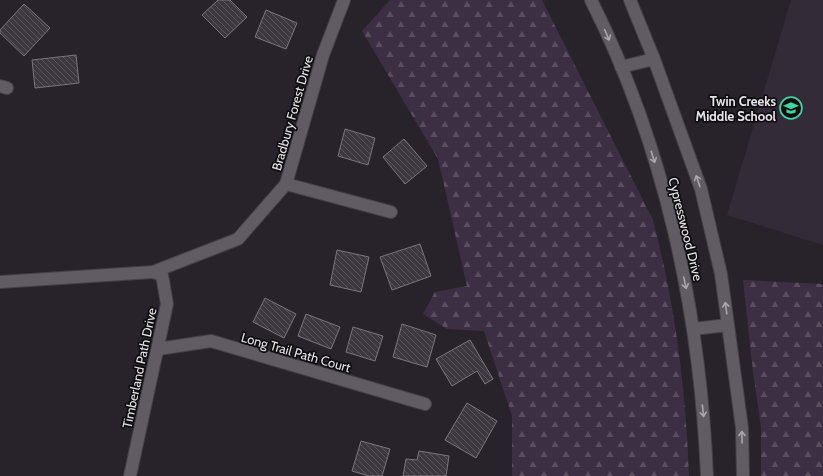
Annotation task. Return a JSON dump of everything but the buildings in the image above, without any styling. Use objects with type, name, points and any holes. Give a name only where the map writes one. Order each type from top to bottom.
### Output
[{"type":"street","name":"Cypresswood Drive","points":[[591,0],[621,67],[643,125],[659,174],[677,244],[699,366],[705,428],[707,476]]},
{"type":"street","name":"Cypresswood Drive","points":[[630,0],[654,58],[701,189],[721,274],[742,428],[743,476]]},
{"type":"street","name":"Bradbury Forest Drive","points":[[0,282],[153,272],[238,239],[286,184],[323,55],[341,1]]},
{"type":"street","points":[[621,67],[654,58]]},
{"type":"street","points":[[286,184],[391,212]]},
{"type":"street","name":"Timberland Path Drive","points":[[130,476],[167,304],[162,275],[153,272]]},
{"type":"street","points":[[693,329],[728,325]]},
{"type":"street","name":"Long Trail Path Court","points":[[158,349],[211,341],[425,404]]},
{"type":"shaded area","name":"Twin Creeks Middle School","points":[[791,0],[823,0],[823,245],[727,215]]},
{"type":"green space","points":[[390,0],[542,0],[653,220],[661,252],[678,347],[685,412],[689,476],[512,476],[512,416],[484,331],[447,329],[423,314],[435,292],[467,286],[438,159],[362,31]]},
{"type":"green space","points":[[743,280],[823,284],[823,476],[761,476],[761,427],[753,372]]},
{"type":"place","name":"Twin Creeks Middle School","points":[[791,108]]}]
